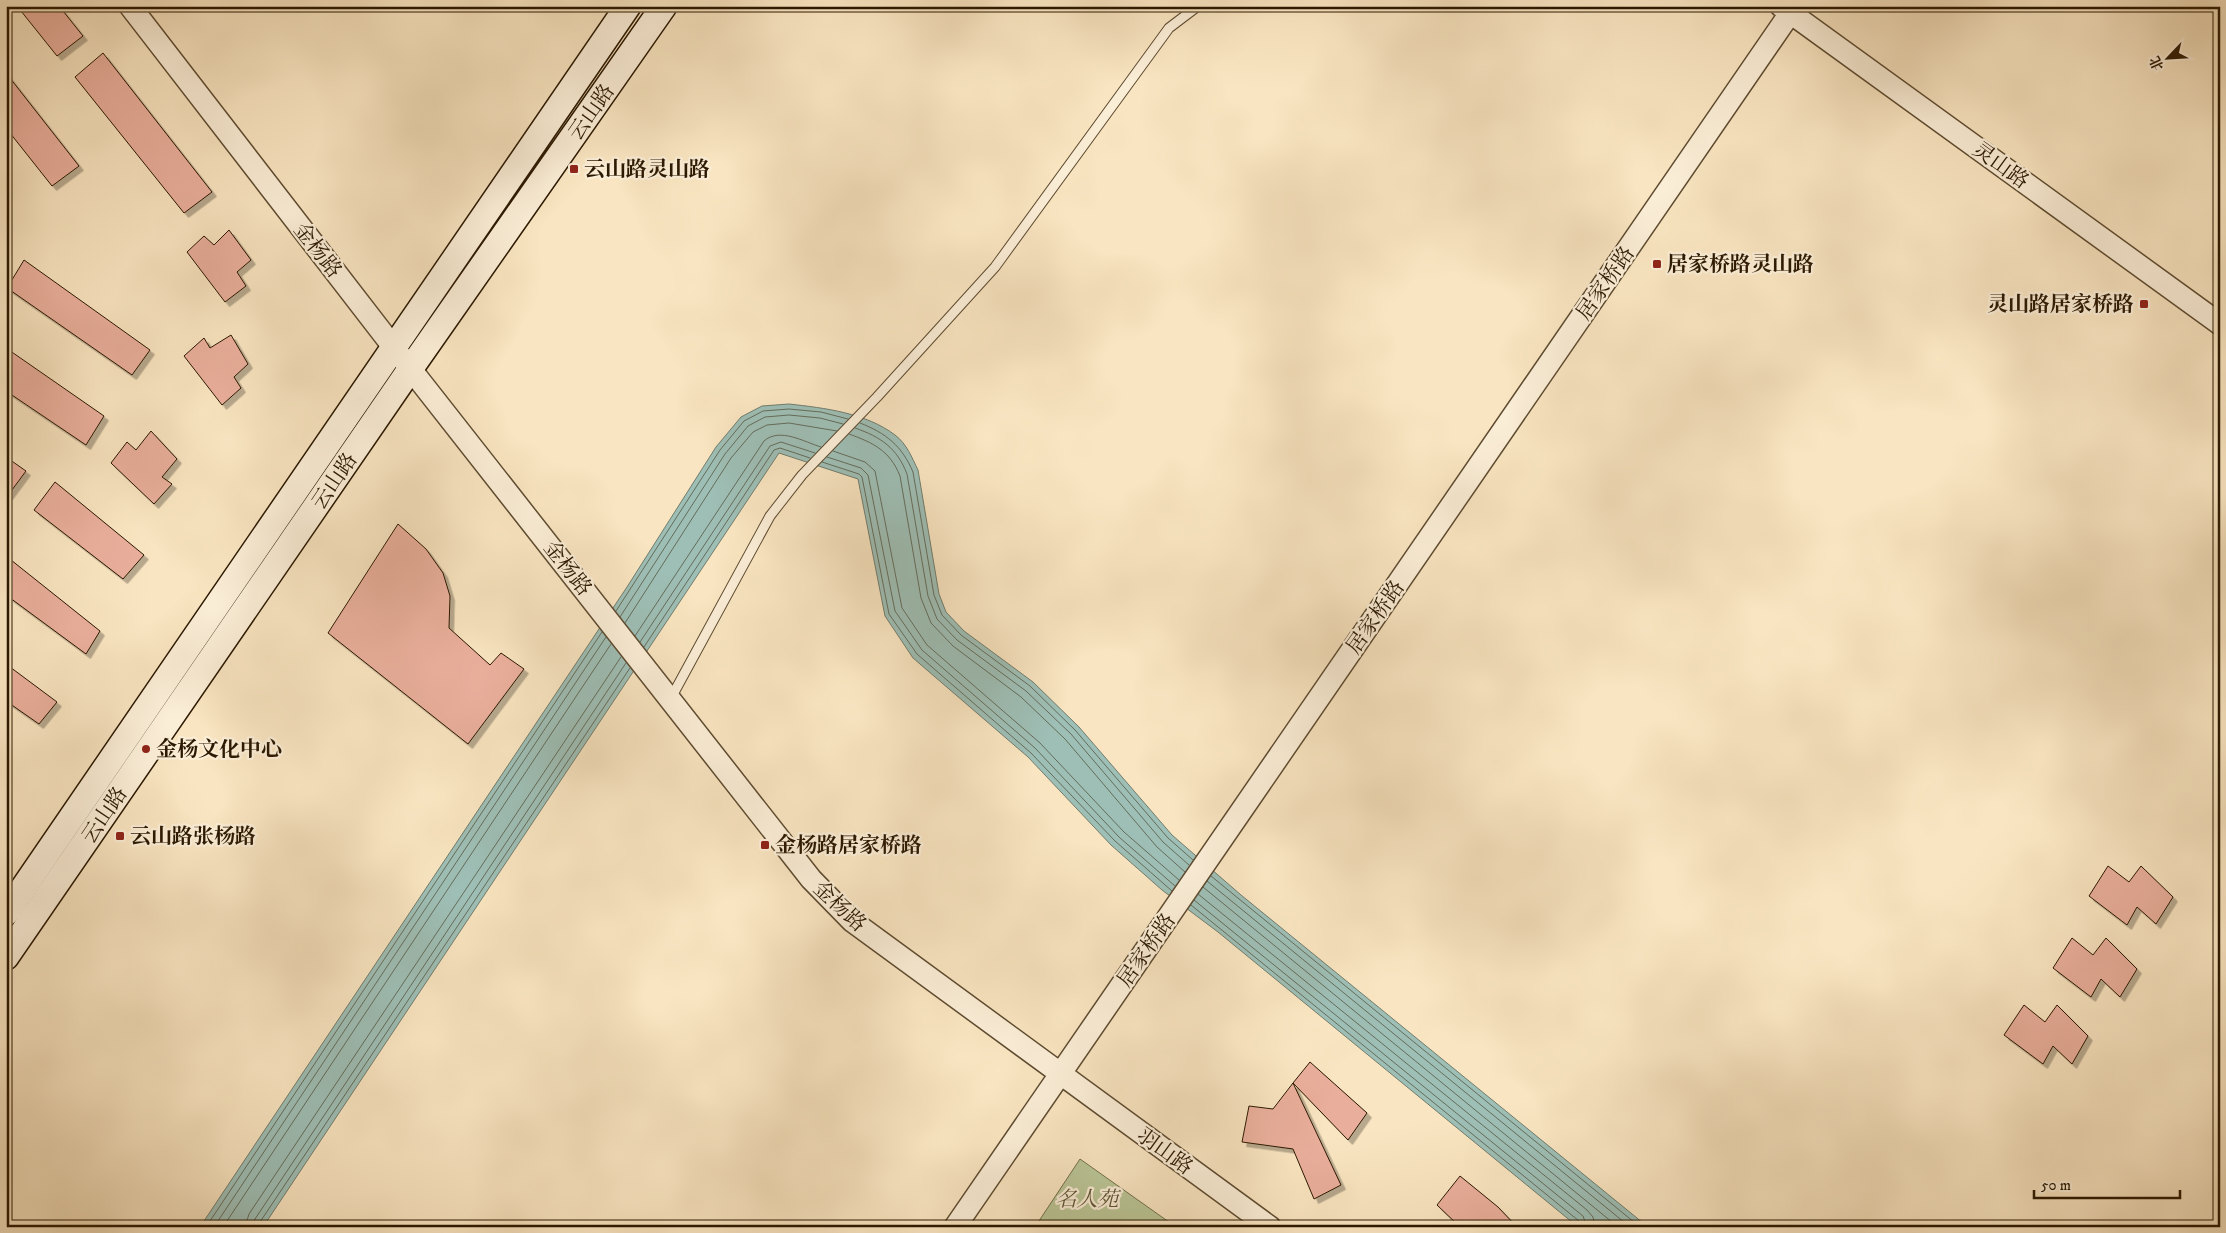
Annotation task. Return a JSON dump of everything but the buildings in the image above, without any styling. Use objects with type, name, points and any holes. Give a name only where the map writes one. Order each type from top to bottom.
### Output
[{"type":"main road","name":"云山路","points":[[6,913],[395,349],[628,6]]},
{"type":"main road","name":"云山路","points":[[6,957],[411,368],[664,6]]},
{"type":"street","name":"金杨路","points":[[130,6],[395,349],[811,879],[852,921],[1060,1075]]},
{"type":"street","name":"灵山路","points":[[1789,8],[2220,324]]},
{"type":"street","name":"居家桥路","points":[[955,1227],[1170,916],[1789,8]]},
{"type":"street","name":"羽山路","points":[[1060,1075],[1270,1227]]},
{"type":"lane","points":[[670,699],[770,516],[802,475],[877,397],[995,267],[1169,28],[1198,6]]},
{"type":"green space","name":"名人苑","points":[[1080,1159],[1176,1227],[1035,1227]]},
{"type":"water","points":[[789,404],[845,413],[871,421],[895,435],[909,451],[918,470],[939,594],[946,612],[964,631],[1033,682],[1079,727],[1172,835],[1241,895],[1648,1227],[1578,1227],[1218,932],[1162,890],[1111,845],[1028,757],[913,658],[885,616],[858,479],[779,453],[263,1227],[200,1227],[627,587],[716,447],[741,417],[762,406]]},
{"type":"place","name":"云山路灵山路","points":[[574,169]]},
{"type":"place","name":"居家桥路灵山路","points":[[1657,264]]},
{"type":"place","name":"灵山路居家桥路","points":[[2144,304]]},
{"type":"place","name":"金杨文化中心","points":[[146,749]]},
{"type":"place","name":"云山路张杨路","points":[[120,836]]},
{"type":"place","name":"金杨路居家桥路","points":[[765,845]]}]
